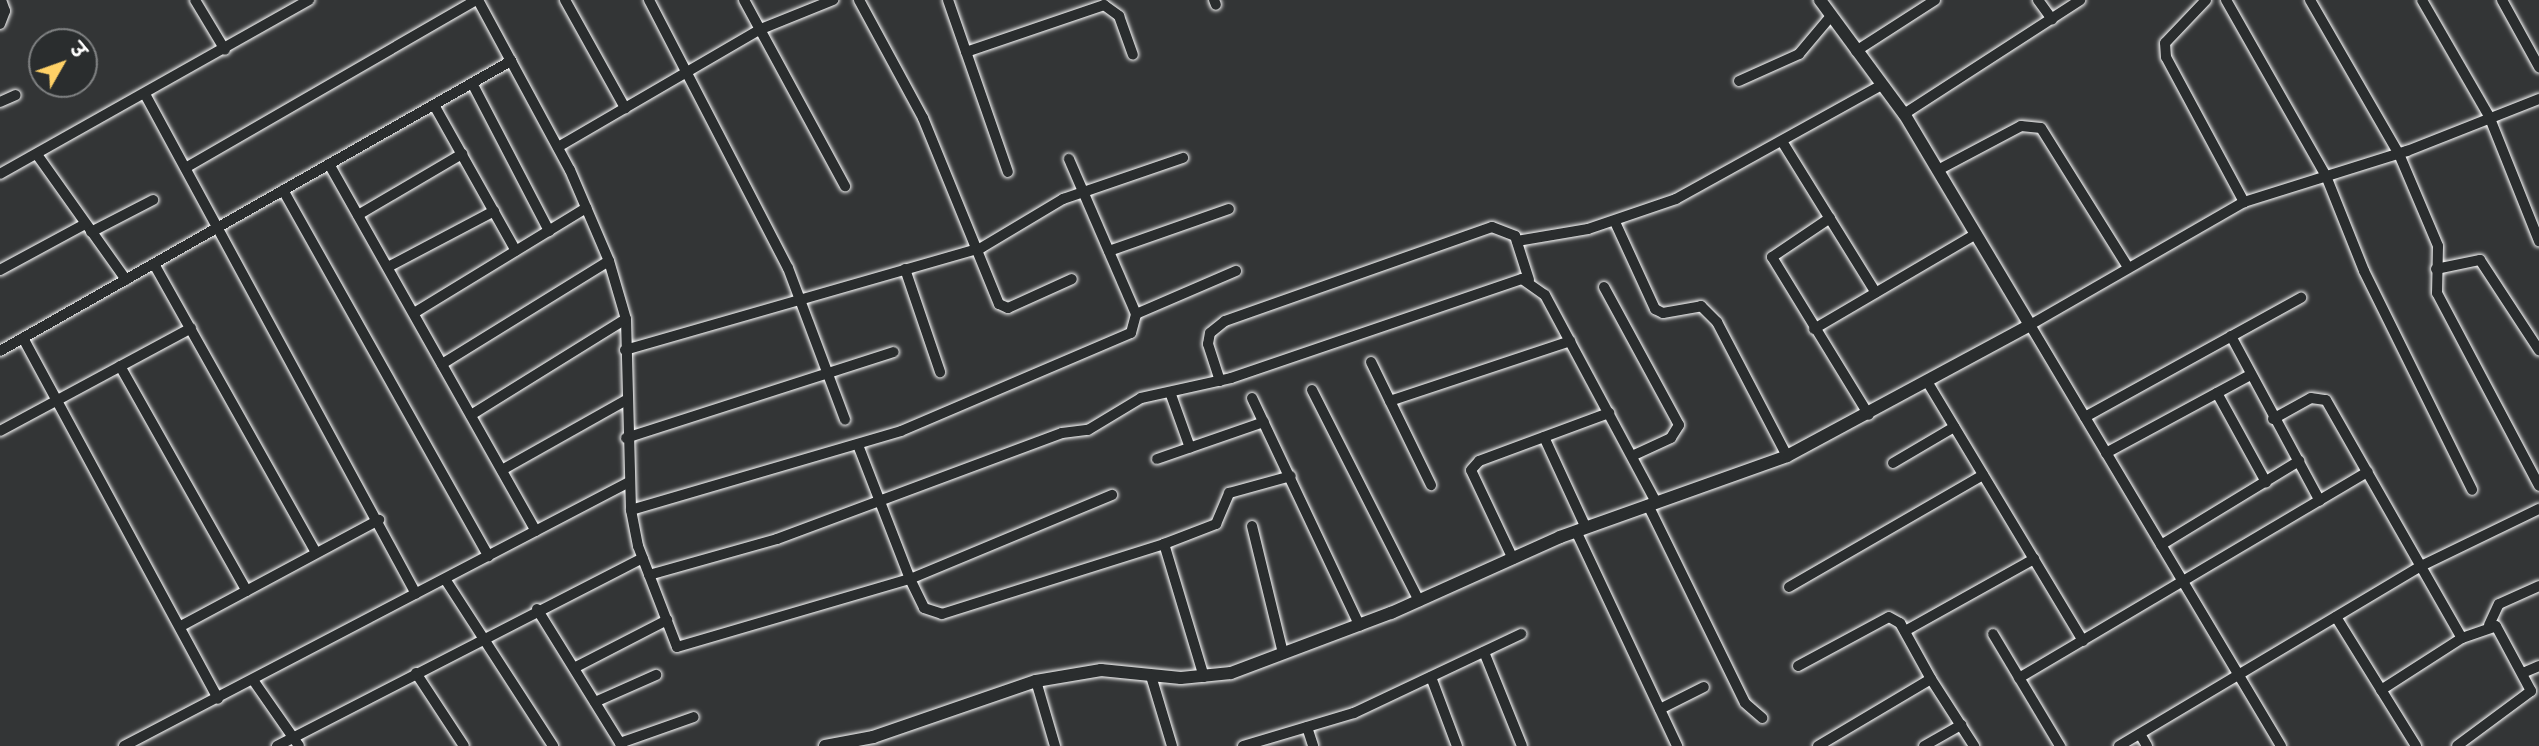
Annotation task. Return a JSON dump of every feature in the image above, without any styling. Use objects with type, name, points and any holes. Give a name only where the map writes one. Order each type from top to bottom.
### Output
[{"type":"street","points":[[0,24],[5,10],[1,0]]},
{"type":"street","points":[[195,0],[225,50]]},
{"type":"street","points":[[0,174],[146,96],[309,0]]},
{"type":"street","points":[[187,167],[477,0],[558,147],[609,261],[626,319],[626,484],[643,558],[677,647],[910,579],[1112,495]]},
{"type":"street","points":[[565,0],[625,108]]},
{"type":"street","points":[[649,0],[688,71],[803,300],[845,420]]},
{"type":"street","points":[[744,0],[845,186]]},
{"type":"street","points":[[558,147],[761,29],[832,0]]},
{"type":"street","points":[[859,0],[923,118],[981,248],[996,299],[1008,308],[1072,279]]},
{"type":"street","points":[[948,0],[1008,172]]},
{"type":"street","points":[[1819,0],[1904,114],[2281,746]]},
{"type":"street","points":[[1856,51],[1935,0]]},
{"type":"street","points":[[2038,0],[2052,19]]},
{"type":"street","points":[[1904,114],[2080,0]]},
{"type":"street","points":[[2206,0],[2165,43],[2166,57],[2244,202]]},
{"type":"street","points":[[2227,0],[2326,176],[2364,271],[2472,491]]},
{"type":"street","points":[[2310,0],[2399,154],[2438,246],[2435,269],[2437,293],[2539,486]]},
{"type":"street","points":[[2422,0],[2489,117],[2539,241]]},
{"type":"street","points":[[2502,0],[2539,67]]},
{"type":"street","points":[[965,52],[1104,5],[1119,16],[1133,55]]},
{"type":"street","points":[[1739,81],[1799,54],[1831,16]]},
{"type":"street","points":[[0,351],[511,61]]},
{"type":"street","points":[[472,83],[549,231]]},
{"type":"street","points":[[1517,241],[1615,222],[1733,173],[1882,85]]},
{"type":"street","points":[[0,103],[16,94]]},
{"type":"street","points":[[146,96],[220,226],[379,520],[416,594]]},
{"type":"street","points":[[825,746],[873,737],[1036,681],[1101,670],[1150,676],[1204,677],[1360,626],[1581,529],[1787,456],[1928,383],[2244,202],[2399,154],[2539,99]]},
{"type":"street","points":[[434,105],[516,251]]},
{"type":"street","points":[[1938,170],[2021,126],[2041,128],[2128,267]]},
{"type":"street","points":[[1783,144],[1876,293]]},
{"type":"street","points":[[358,215],[462,154]]},
{"type":"street","points":[[38,156],[126,280]]},
{"type":"street","points":[[625,350],[981,248],[1044,207],[1183,158]]},
{"type":"street","points":[[631,510],[858,445],[1124,338],[1137,325],[1136,314],[1069,159]]},
{"type":"street","points":[[329,164],[536,531]]},
{"type":"street","points":[[283,190],[488,556]]},
{"type":"street","points":[[0,270],[153,200]]},
{"type":"street","points":[[414,313],[586,208]]},
{"type":"street","points":[[1109,251],[1229,209]]},
{"type":"street","points":[[388,267],[494,211]]},
{"type":"street","points":[[1829,218],[1772,257],[1869,415]]},
{"type":"street","points":[[1615,222],[1655,309],[1663,313],[1701,306],[1717,322],[1787,456]]},
{"type":"street","points":[[1220,381],[1208,344],[1210,333],[1225,321],[1492,228],[1511,230],[1529,279],[1545,295],[1632,456],[1745,703],[1762,718]]},
{"type":"street","points":[[1814,329],[1976,233]]},
{"type":"street","points":[[2435,269],[2480,260],[2539,350]]},
{"type":"street","points":[[443,364],[609,261]]},
{"type":"street","points":[[154,264],[316,553]]},
{"type":"street","points":[[905,269],[940,372]]},
{"type":"street","points":[[1136,314],[1236,271]]},
{"type":"street","points":[[649,575],[879,505],[1062,433],[1088,430],[1141,398],[1220,381],[1529,279]]},
{"type":"street","points":[[1604,288],[1679,425],[1671,438],[1632,456]]},
{"type":"street","points":[[2085,417],[2301,298]]},
{"type":"street","points":[[471,415],[626,319]]},
{"type":"street","points":[[0,431],[191,328]]},
{"type":"street","points":[[2231,336],[2273,419],[2320,502]]},
{"type":"street","points":[[23,338],[181,626],[218,699]]},
{"type":"street","points":[[1390,401],[1570,341]]},
{"type":"street","points":[[626,438],[829,376],[894,352]]},
{"type":"street","points":[[1371,362],[1431,485]]},
{"type":"street","points":[[120,366],[247,592]]},
{"type":"street","points":[[2106,453],[2250,375]]},
{"type":"street","points":[[1928,383],[2083,641]]},
{"type":"street","points":[[1312,390],[1419,601]]},
{"type":"street","points":[[1170,392],[1190,447]]},
{"type":"street","points":[[2217,393],[2266,482]]},
{"type":"street","points":[[1252,397],[1360,626]]},
{"type":"street","points":[[2273,419],[2311,398],[2326,400],[2462,638]]},
{"type":"street","points":[[502,470],[626,400]]},
{"type":"street","points":[[1513,559],[1471,470],[1479,461],[1609,413]]},
{"type":"street","points":[[1157,459],[1264,422]]},
{"type":"street","points":[[1893,463],[1954,427]]},
{"type":"street","points":[[1544,437],[1581,529],[1677,746]]},
{"type":"street","points":[[858,445],[879,505],[924,608],[942,614],[1164,544],[1216,524],[1229,493],[1291,476]]},
{"type":"street","points":[[2161,545],[2299,461]]},
{"type":"street","points":[[2019,678],[2184,584],[2368,472]]},
{"type":"street","points":[[1789,587],[1983,475]]},
{"type":"street","points":[[124,746],[626,484]]},
{"type":"street","points":[[2119,746],[2421,566],[2539,509]]},
{"type":"street","points":[[181,626],[379,520]]},
{"type":"street","points":[[1252,526],[1283,653]]},
{"type":"street","points":[[1164,544],[1204,677]]},
{"type":"street","points":[[277,746],[296,742],[416,673],[537,609],[643,558]]},
{"type":"street","points":[[1905,631],[2034,559]]},
{"type":"street","points":[[445,579],[553,746]]},
{"type":"street","points":[[2381,690],[2462,638],[2489,625],[2499,604],[2539,586]]},
{"type":"street","points":[[537,609],[621,744],[694,717]]},
{"type":"street","points":[[1798,666],[1889,617],[1905,631],[1931,679],[1974,746]]},
{"type":"street","points":[[2336,617],[2416,746]]},
{"type":"street","points":[[574,668],[667,620]]},
{"type":"street","points":[[2458,746],[2526,698],[2531,691],[2525,672],[2505,632],[2489,625]]},
{"type":"street","points":[[1243,746],[1307,727],[1431,677],[1521,634]]},
{"type":"street","points":[[1993,634],[2060,746]]},
{"type":"street","points":[[1484,652],[1522,746]]},
{"type":"street","points":[[2525,672],[2539,666]]},
{"type":"street","points":[[416,673],[463,744],[449,746]]},
{"type":"street","points":[[595,702],[656,675]]},
{"type":"street","points":[[1150,676],[1172,746]]},
{"type":"street","points":[[1431,677],[1457,746]]},
{"type":"street","points":[[1818,746],[1931,679]]},
{"type":"street","points":[[253,680],[296,742]]},
{"type":"street","points":[[1036,681],[1055,746]]},
{"type":"street","points":[[1660,709],[1704,687]]},
{"type":"street","points":[[1924,746],[1961,725]]},
{"type":"street","points":[[1307,727],[1313,746]]},
{"type":"street","points":[[2140,734],[2147,746]]}]
